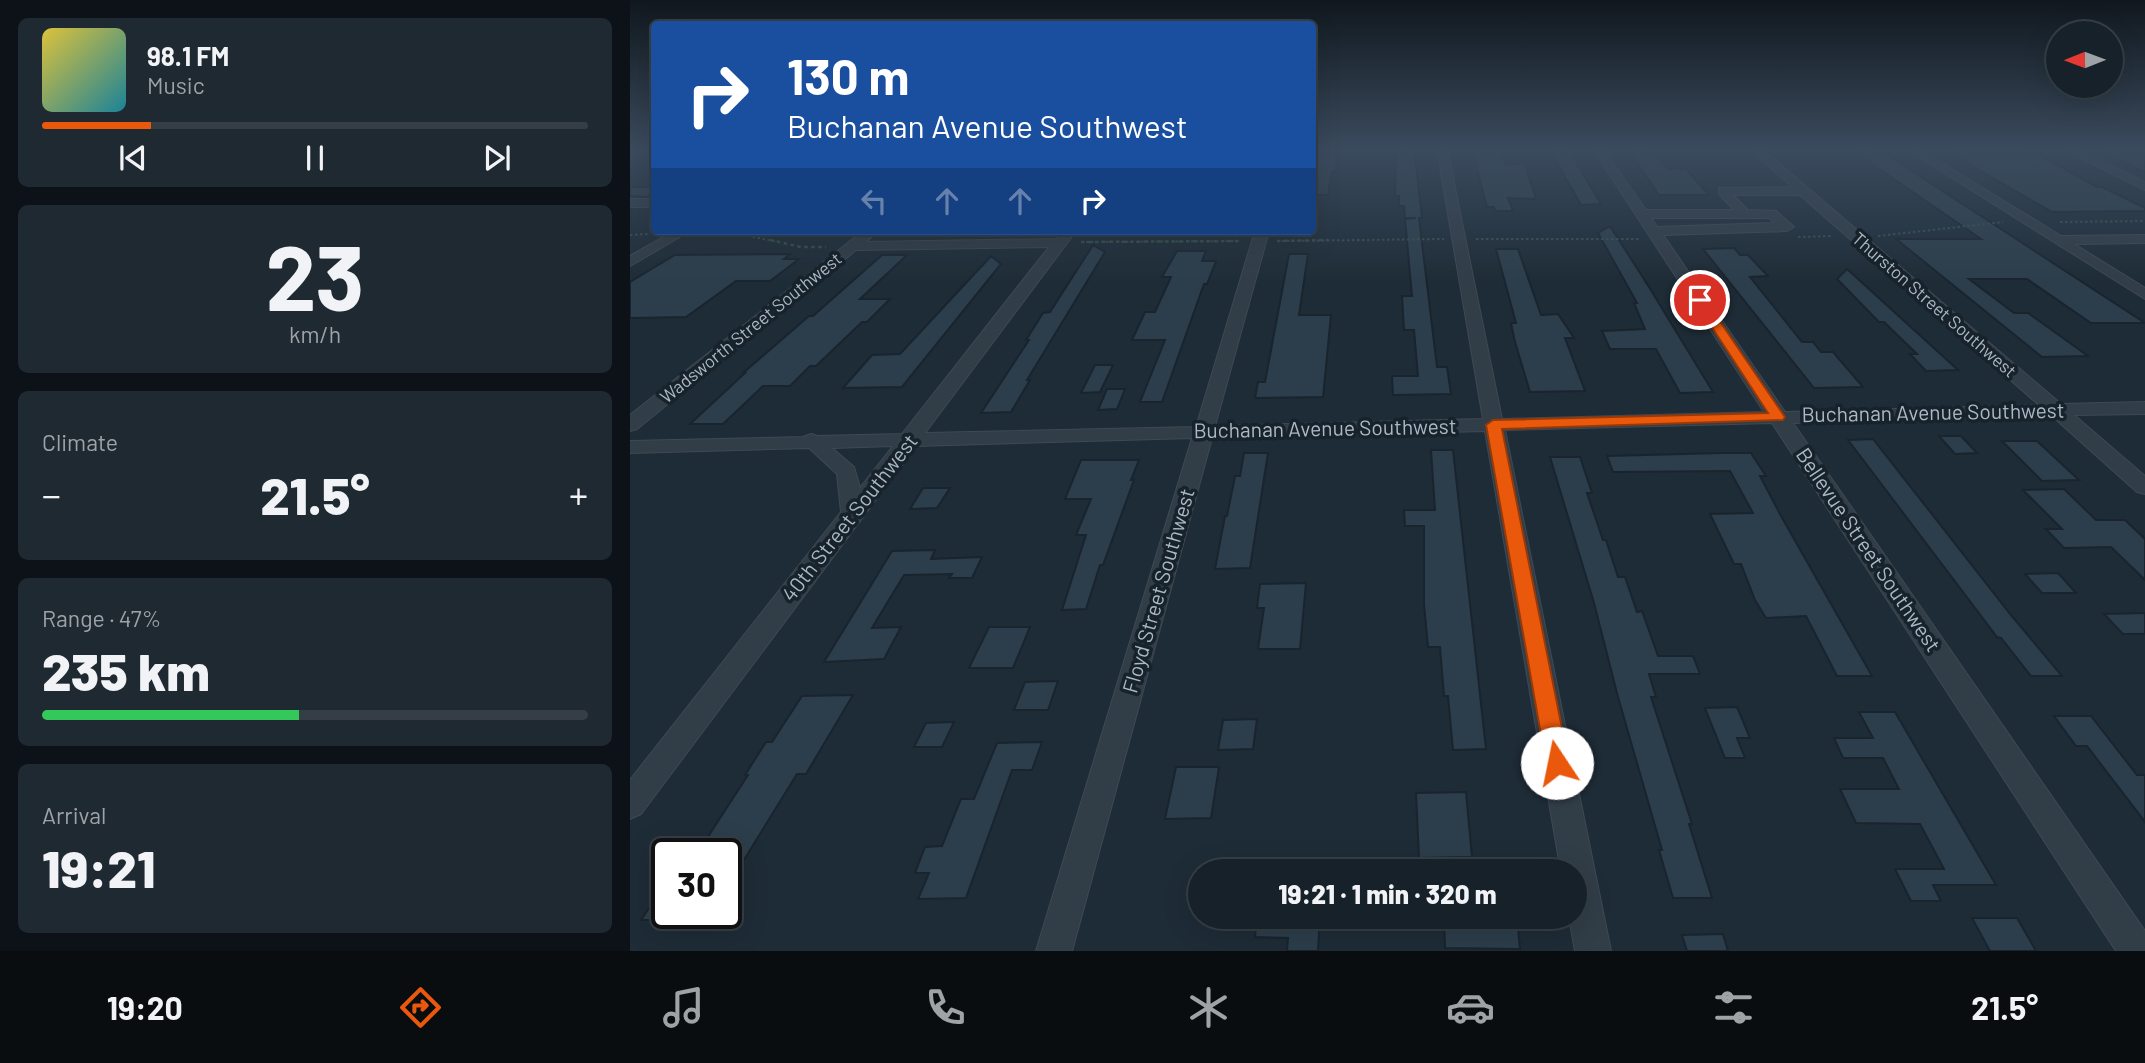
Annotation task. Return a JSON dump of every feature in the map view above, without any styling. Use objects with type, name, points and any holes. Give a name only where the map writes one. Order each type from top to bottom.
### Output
[{"type":"street","points":[[1449,193],[1593,951]]},
{"type":"street","name":"Bellevue Street Southwest","points":[[1628,193],[2137,951]]},
{"type":"street","points":[[1725,193],[1745,214]]},
{"type":"street","name":"Thurston Street Southwest","points":[[1806,193],[2145,487]]},
{"type":"street","points":[[1983,193],[2145,293]]},
{"type":"street","points":[[630,203],[651,203]]},
{"type":"street","points":[[1745,214],[1772,214],[1787,227],[1651,228],[1745,214]]},
{"type":"street","points":[[630,262],[676,235]]},
{"type":"street","name":"Wadsworth Street Southwest","points":[[630,425],[866,235]]},
{"type":"street","name":"Floyd Street Southwest","points":[[1054,951],[1261,236]]},
{"type":"street","points":[[852,246],[1064,237]]},
{"type":"street","name":"40th Street Southwest","points":[[630,804],[1064,237]]},
{"type":"street","points":[[2057,240],[2145,239]]},
{"type":"street","points":[[2079,253],[2145,253]]},
{"type":"street","name":"Buchanan Avenue Southwest","points":[[630,447],[811,440],[2145,408]]},
{"type":"street","points":[[811,440],[847,472],[852,514]]},
{"type":"path","points":[[1796,237],[1899,235],[1994,222],[2145,221]]},
{"type":"path","points":[[1064,237],[1457,239],[1651,228]]},
{"type":"path","points":[[630,235],[651,234]]},
{"type":"path","points":[[745,235],[801,247],[852,246]]},
{"type":"building","points":[[630,193],[651,193],[651,197],[630,196]]},
{"type":"building","points":[[1395,193],[1419,193],[1422,218],[1419,218],[1437,367],[1447,367],[1451,394],[1393,395],[1392,376],[1418,376],[1414,330],[1404,330],[1402,296],[1412,296],[1405,219],[1416,218],[1405,218],[1404,206],[1399,206],[1399,196],[1395,196]]},
{"type":"building","points":[[1483,193],[1534,193],[1536,199],[1508,198],[1513,211],[1495,211],[1494,207],[1487,207]]},
{"type":"building","points":[[1574,193],[1595,193],[1601,204],[1581,205]]},
{"type":"building","points":[[1658,193],[1709,195],[1659,195]]},
{"type":"building","points":[[1915,193],[1946,193],[2145,323],[2091,323],[2027,279],[1969,279],[2014,313],[2028,313],[2088,356],[2042,357],[1896,239],[1981,239]]},
{"type":"building","points":[[2019,193],[2115,193],[2145,208],[2145,211],[2052,212]]},
{"type":"building","points":[[1610,226],[1713,392],[1680,393],[1656,349],[1610,349],[1602,331],[1645,329],[1634,303],[1637,303],[1598,233]]},
{"type":"building","points":[[1093,245],[1105,252],[1027,380],[1030,380],[1011,412],[981,413],[1029,340],[1026,340],[1043,313],[1050,312]]},
{"type":"building","points":[[1734,248],[1740,255],[1748,255],[1768,276],[1750,277],[1802,342],[1813,342],[1821,352],[1833,352],[1863,387],[1814,388],[1703,249]]},
{"type":"building","points":[[1496,249],[1518,249],[1541,315],[1558,314],[1574,338],[1565,338],[1585,391],[1530,392],[1515,342],[1511,323],[1516,323]]},
{"type":"building","points":[[1177,251],[1206,251],[1202,261],[1216,261],[1207,284],[1204,284],[1162,402],[1140,402],[1165,340],[1132,340],[1145,312],[1155,312],[1171,277],[1162,277]]},
{"type":"building","points":[[790,254],[784,259],[799,259],[770,281],[736,281],[686,317],[630,318],[630,282],[675,255]]},
{"type":"building","points":[[1289,254],[1308,254],[1299,315],[1331,315],[1323,397],[1255,398],[1258,382],[1265,382]]},
{"type":"building","points":[[882,255],[907,255],[860,299],[890,299],[867,322],[862,322],[816,366],[810,366],[790,386],[763,386],[723,424],[690,424],[743,373]]},
{"type":"building","points":[[991,256],[1001,264],[902,387],[843,388],[872,355],[900,354]]},
{"type":"building","points":[[1847,269],[1958,370],[1926,371],[1910,354],[1917,354],[1884,322],[1879,322],[1837,279]]},
{"type":"building","points":[[1095,365],[1113,365],[1100,392],[1081,393]]},
{"type":"building","points":[[1107,389],[1125,389],[1117,409],[1098,410]]},
{"type":"building","points":[[1939,436],[1961,436],[1977,453],[1955,454]]},
{"type":"building","points":[[1873,439],[2062,676],[2031,676],[2001,638],[1997,637],[1848,440]]},
{"type":"building","points":[[2002,441],[2037,441],[2079,480],[2042,481]]},
{"type":"building","points":[[1431,450],[1453,450],[1486,749],[1453,750],[1448,696],[1444,696],[1440,647],[1428,647],[1424,604],[1424,526],[1405,526],[1404,510],[1435,510]]},
{"type":"building","points":[[1244,453],[1268,453],[1250,568],[1215,569],[1235,476],[1240,476]]},
{"type":"building","points":[[1751,453],[1766,476],[1760,476],[1781,516],[1872,676],[1837,676],[1806,616],[1766,618],[1755,600],[1741,564],[1734,564],[1710,514],[1753,513],[1730,471],[1613,472],[1607,456]]},
{"type":"building","points":[[1550,457],[1580,457],[1592,493],[1587,493],[1603,540],[1606,540],[1618,577],[1625,577],[1637,612],[1642,611],[1658,656],[1693,656],[1700,674],[1649,674],[1656,697],[1651,697],[1692,824],[1689,824],[1712,898],[1673,898],[1594,603]]},
{"type":"building","points":[[1081,460],[1139,460],[1086,609],[1062,610],[1086,535],[1076,535],[1091,499],[1065,499]]},
{"type":"building","points":[[923,488],[950,488],[937,508],[910,509]]},
{"type":"building","points":[[2064,489],[2096,520],[2125,520],[2145,539],[2145,580],[2111,547],[2064,548],[2046,529],[2062,529],[2023,490]]},
{"type":"building","points":[[935,550],[931,559],[982,557],[972,578],[949,578],[952,574],[904,575],[872,628],[901,627],[884,659],[824,662],[892,551]]},
{"type":"building","points":[[2058,573],[2076,593],[2042,593],[2025,574]]},
{"type":"building","points":[[1306,583],[1300,649],[1258,649],[1264,608],[1257,608],[1260,584]]},
{"type":"building","points":[[2145,613],[2145,634],[2123,634],[2104,614]]},
{"type":"building","points":[[989,627],[1030,627],[1013,668],[969,668]]},
{"type":"building","points":[[1058,681],[1048,710],[1014,710],[1025,682]]},
{"type":"building","points":[[853,695],[806,774],[797,774],[742,863],[742,838],[707,838],[766,742],[772,742],[802,696]]},
{"type":"building","points":[[1737,707],[1750,738],[1737,738],[1745,758],[1725,758],[1705,708]]},
{"type":"building","points":[[1859,712],[1895,712],[1996,885],[1933,885],[1941,901],[1911,901],[1895,869],[1944,869],[1920,824],[1856,823],[1840,789],[1899,789],[1883,758],[1843,758],[1834,738],[1873,738]]},
{"type":"building","points":[[2054,716],[2091,716],[2137,775],[2145,775],[2145,822],[2087,746],[2076,746]]},
{"type":"building","points":[[1257,719],[1253,749],[1218,750],[1223,720]]},
{"type":"building","points":[[954,722],[942,747],[914,747],[926,723]]},
{"type":"building","points":[[1042,742],[1032,770],[1012,770],[966,898],[918,899],[929,873],[915,873],[925,847],[942,846],[961,799],[974,799],[997,743]]},
{"type":"building","points":[[1176,767],[1219,767],[1211,818],[1165,819]]},
{"type":"building","points":[[1466,792],[1472,857],[1419,858],[1416,793]]},
{"type":"building","points":[[651,905],[651,920],[641,920]]},
{"type":"building","points":[[1972,918],[2017,918],[2036,951],[1990,951]]},
{"type":"building","points":[[1256,929],[1319,929],[1318,951],[1287,951],[1288,938],[1255,937]]},
{"type":"building","points":[[1444,929],[1518,929],[1520,949],[1445,948]]},
{"type":"building","points":[[1723,934],[1728,951],[1687,951],[1682,935]]},
{"type":"route","points":[[1557,763],[1493,425],[1778,417],[1700,300]]}]
